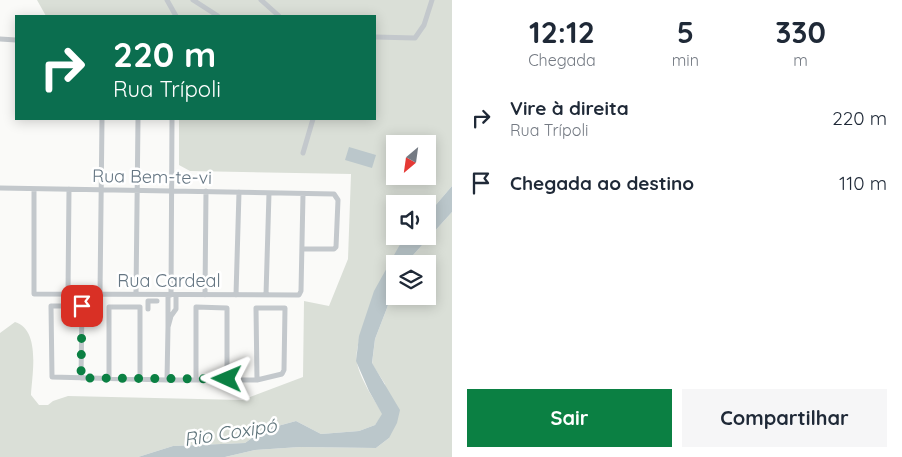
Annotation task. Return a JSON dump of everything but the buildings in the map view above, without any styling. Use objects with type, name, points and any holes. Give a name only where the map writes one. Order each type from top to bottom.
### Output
[{"type":"street","points":[[167,0],[175,15]]},
{"type":"street","points":[[194,0],[216,15]]},
{"type":"street","points":[[261,0],[278,15]]},
{"type":"street","points":[[376,37],[415,38],[424,25],[432,0]]},
{"type":"street","points":[[0,39],[15,40]]},
{"type":"street","points":[[100,294],[102,120]]},
{"type":"street","points":[[136,294],[138,120]]},
{"type":"street","points":[[167,380],[167,315],[171,295],[172,120]]},
{"type":"street","points":[[303,153],[313,120]]},
{"type":"street","name":"Rua Bem-te-vi","points":[[0,188],[303,194]]},
{"type":"street","name":"Rua Cardeal","points":[[34,189],[34,294],[296,296],[301,291],[302,249]]},
{"type":"street","points":[[68,294],[69,189]]},
{"type":"street","points":[[205,295],[206,192]]},
{"type":"street","points":[[236,295],[239,192]]},
{"type":"street","points":[[266,296],[269,193]]},
{"type":"street","points":[[303,194],[334,194],[338,200],[336,247],[334,249],[302,249],[303,194]]},
{"type":"street","points":[[157,309],[158,294]]},
{"type":"street","points":[[168,327],[171,316],[176,308],[171,295]]},
{"type":"street","points":[[148,308],[148,301],[157,301]]},
{"type":"street","points":[[81,378],[82,306],[51,306],[52,377],[81,378],[140,378],[167,380],[256,380],[282,374],[284,370],[285,308],[256,308],[256,380]]},
{"type":"street","points":[[109,378],[109,307],[140,307],[140,378]]},
{"type":"street","points":[[196,379],[196,307],[227,308],[227,379]]},
{"type":"shaded area","points":[[37,0],[452,0],[452,186],[436,205],[436,195],[386,195],[386,245],[400,245],[395,255],[386,255],[386,274],[366,319],[357,351],[358,368],[367,388],[383,414],[375,425],[359,431],[321,434],[296,421],[263,430],[245,443],[173,446],[138,457],[0,457],[0,333],[15,322],[29,334],[32,343],[31,395],[39,405],[48,405],[53,401],[68,396],[242,400],[303,377],[304,301],[329,306],[348,259],[351,174],[190,171],[179,165],[179,120],[376,120],[376,15],[45,15]]},
{"type":"shaded area","points":[[349,147],[376,155],[372,168],[345,160]]},
{"type":"shaded area","name":"Rio Coxipó","points":[[452,186],[452,212],[436,230],[436,205]]},
{"type":"shaded area","points":[[452,212],[452,457],[225,457],[255,450],[300,447],[376,448],[389,438],[385,384],[372,364],[375,339],[388,305],[436,305],[436,255],[413,255],[422,245],[436,245],[436,230]]},
{"type":"shaded area","name":"Rio Coxipó","points":[[400,245],[422,245],[413,255],[394,255]]},
{"type":"shaded area","name":"Rio Coxipó","points":[[386,269],[386,305],[388,305],[375,339],[372,363],[400,410],[397,423],[389,438],[376,448],[300,447],[255,450],[225,457],[138,457],[173,446],[245,443],[263,430],[296,421],[321,434],[359,431],[375,425],[382,414],[369,391],[356,361],[359,336],[374,291]]},
{"type":"route","points":[[82,306],[81,378],[227,379]]}]
